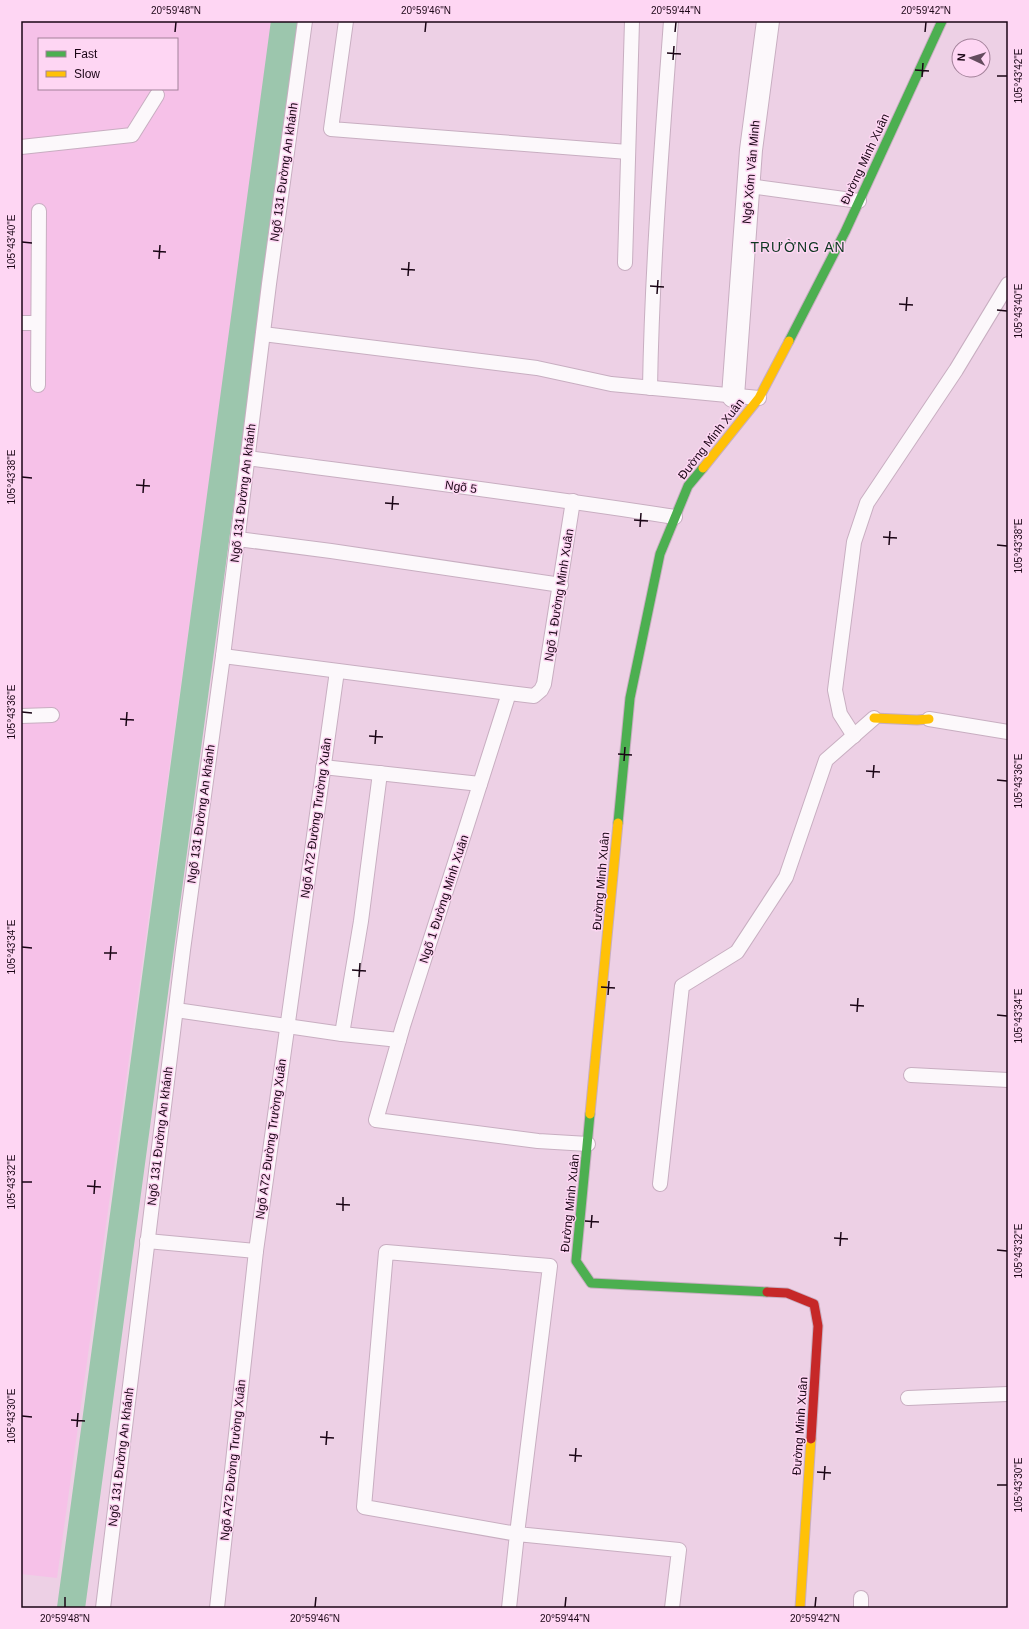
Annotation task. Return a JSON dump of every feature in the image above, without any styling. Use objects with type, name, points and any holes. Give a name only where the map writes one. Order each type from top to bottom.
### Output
[{"type":"street","name":"Ngõ Xóm Văn Minh","points":[[733,396],[751,150],[768,21]]},
{"type":"street","name":"Đường Minh Xuân","points":[[800,1608],[818,1326],[814,1304],[786,1293],[591,1283],[576,1261],[630,698],[660,554],[688,486],[760,398],[859,201],[942,21]]},
{"type":"street","points":[[874,718],[923,720]]},
{"type":"lane","name":"Ngõ 131 Đường An khánh","points":[[103,1608],[176,1010],[305,21]]},
{"type":"lane","points":[[346,21],[331,129],[628,152]]},
{"type":"lane","points":[[625,263],[632,21]]},
{"type":"lane","points":[[650,388],[655,241],[671,21]]},
{"type":"lane","points":[[21,147],[132,135],[157,95]]},
{"type":"lane","points":[[749,186],[859,201]]},
{"type":"lane","points":[[38,385],[39,211]]},
{"type":"lane","points":[[854,736],[840,714],[835,690],[854,542],[867,502],[956,370],[1008,284]]},
{"type":"lane","points":[[21,323],[38,323]]},
{"type":"lane","points":[[263,334],[537,368],[611,384],[760,398]]},
{"type":"lane","name":"Ngõ 5","points":[[247,458],[573,501],[675,517]]},
{"type":"lane","name":"Ngõ 1 Đường Minh Xuân","points":[[573,501],[544,684],[541,690],[534,696],[509,693],[399,1040],[376,1120],[538,1141],[588,1144]]},
{"type":"lane","points":[[238,539],[331,551],[560,586]]},
{"type":"lane","points":[[223,656],[509,693]]},
{"type":"lane","name":"Ngõ A72 Đường Trường Xuân","points":[[217,1608],[256,1251],[337,671]]},
{"type":"lane","points":[[21,716],[52,715]]},
{"type":"lane","points":[[660,1184],[682,986],[737,952],[786,877],[826,760],[874,718]]},
{"type":"lane","points":[[923,720],[1008,732]]},
{"type":"lane","points":[[323,767],[480,784]]},
{"type":"lane","points":[[342,1034],[361,921],[380,773]]},
{"type":"lane","points":[[176,1010],[342,1034],[399,1040]]},
{"type":"lane","points":[[911,1075],[1008,1080]]},
{"type":"lane","points":[[147,1241],[256,1251]]},
{"type":"lane","points":[[509,1608],[517,1534],[550,1266],[386,1252],[364,1507],[517,1534],[679,1550],[672,1608]]},
{"type":"lane","points":[[908,1398],[1008,1394]]},
{"type":"shaded area","points":[[21,21],[273,21],[57,1578],[21,1574]]},
{"type":"waterway","points":[[71,1608],[285,21]]},
{"type":"traffic: fast","points":[[789,341],[845,232],[942,21]]},
{"type":"traffic: fast","points":[[618,823],[630,698],[660,554],[688,486],[703,468]]},
{"type":"traffic: fast","points":[[590,1114],[576,1261],[591,1283],[767,1292]]},
{"type":"traffic: slow","points":[[703,468],[759,398],[789,341]]},
{"type":"traffic: slow","points":[[874,718],[917,720],[929,719]]},
{"type":"traffic: slow","points":[[590,1114],[618,823]]},
{"type":"traffic: slow","points":[[800,1608],[811,1439]]},
{"type":"traffic: jam","points":[[767,1292],[787,1293],[814,1304],[818,1326],[811,1439]]},
{"type":"district","name":"TRƯỜNG AN","points":[[798,247]]}]
